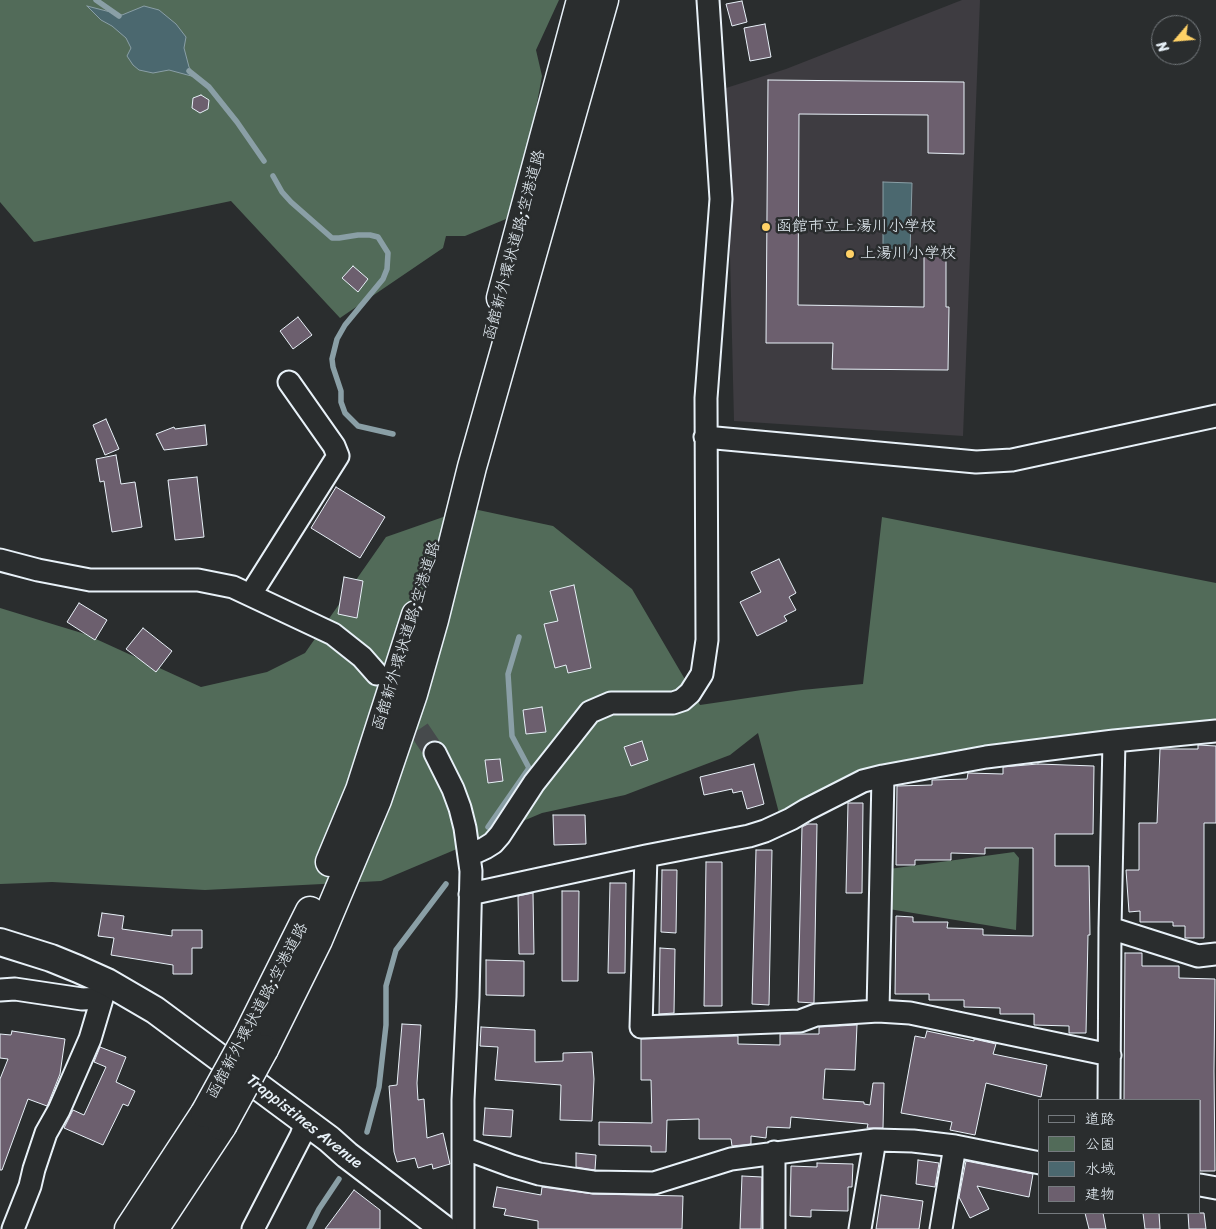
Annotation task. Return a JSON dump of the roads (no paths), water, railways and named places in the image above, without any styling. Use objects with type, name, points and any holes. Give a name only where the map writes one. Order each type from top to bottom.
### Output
[{"type":"highway","name":"函館新外環状道路;空港道路","points":[[255,1043],[360,790],[409,640],[581,0]]},
{"type":"highway","name":"函館新外環状道路;空港道路","points":[[154,1229],[255,1043],[326,922],[377,800],[414,694],[472,467],[604,0]]},
{"type":"highway","name":"函館新外環状道路;空港道路","points":[[129,1229],[213,1120]]},
{"type":"main road","name":"Trappistines Avenue","points":[[0,942],[51,958],[104,990],[155,1010],[447,1229]]},
{"type":"street","points":[[470,855],[493,843],[500,835],[534,783],[590,712],[611,703],[673,704],[682,700],[696,686],[702,674],[706,640],[705,437],[720,199],[708,0]]},
{"type":"street","points":[[256,586],[338,456],[334,446],[290,382]]},
{"type":"street","points":[[705,437],[976,462],[1012,460],[1216,416]]},
{"type":"street","points":[[0,560],[38,570],[90,580],[198,580],[233,587],[333,634],[362,657],[376,674]]},
{"type":"street","points":[[470,894],[749,836],[791,819],[863,781],[883,776],[986,757],[1114,741],[1216,731]]},
{"type":"street","points":[[1109,1099],[1114,741]]},
{"type":"street","points":[[435,753],[458,802],[465,828],[471,871],[463,1148],[447,1229]]},
{"type":"street","points":[[878,1011],[883,776]]},
{"type":"street","points":[[646,856],[641,1027],[800,1021],[816,1016],[878,1011],[910,1013],[1110,1055]]},
{"type":"street","points":[[1110,928],[1198,956],[1216,954]]},
{"type":"street","points":[[0,990],[15,989],[82,999],[104,990]]},
{"type":"street","points":[[13,1229],[30,1186],[46,1133],[59,1110],[90,1039],[104,990]]},
{"type":"street","points":[[253,1229],[301,1136],[306,1122]]},
{"type":"street","points":[[463,1148],[540,1174],[593,1182],[654,1183],[731,1159],[875,1140],[914,1141],[955,1146],[1038,1163]]},
{"type":"street","points":[[860,1229],[875,1140]]},
{"type":"street","points":[[941,1229],[955,1146]]},
{"type":"street","points":[[774,1152],[774,1229]]},
{"type":"street","points":[[1201,1185],[1216,1188]]},
{"type":"water","points":[[87,6],[122,15],[144,6],[159,10],[176,24],[186,37],[184,48],[189,67],[195,77],[169,70],[153,73],[139,70],[127,56],[131,48],[126,38],[112,26],[101,20]]},
{"type":"water","points":[[883,182],[912,183],[910,253],[883,253]]},
{"type":"waterway","points":[[96,0],[119,16]]},
{"type":"waterway","points":[[189,71],[209,87],[237,122],[264,161]]},
{"type":"waterway","points":[[273,176],[282,192],[291,202],[332,238],[358,235],[378,237],[388,253],[387,269],[383,279],[345,325],[337,339],[332,359],[345,413],[358,426],[393,434]]},
{"type":"waterway","points":[[488,827],[529,768],[512,736],[508,674],[519,637]]},
{"type":"waterway","points":[[367,1132],[379,1087],[386,1025],[386,986],[396,950],[446,884]]},
{"type":"waterway","points":[[309,1229],[319,1209],[339,1179]]},
{"type":"tunnel","points":[[401,703],[435,753]]},
{"type":"place","name":"函館市立上湯川小学校","points":[[766,227]]},
{"type":"place","name":"上湯川小学校","points":[[850,254]]}]
